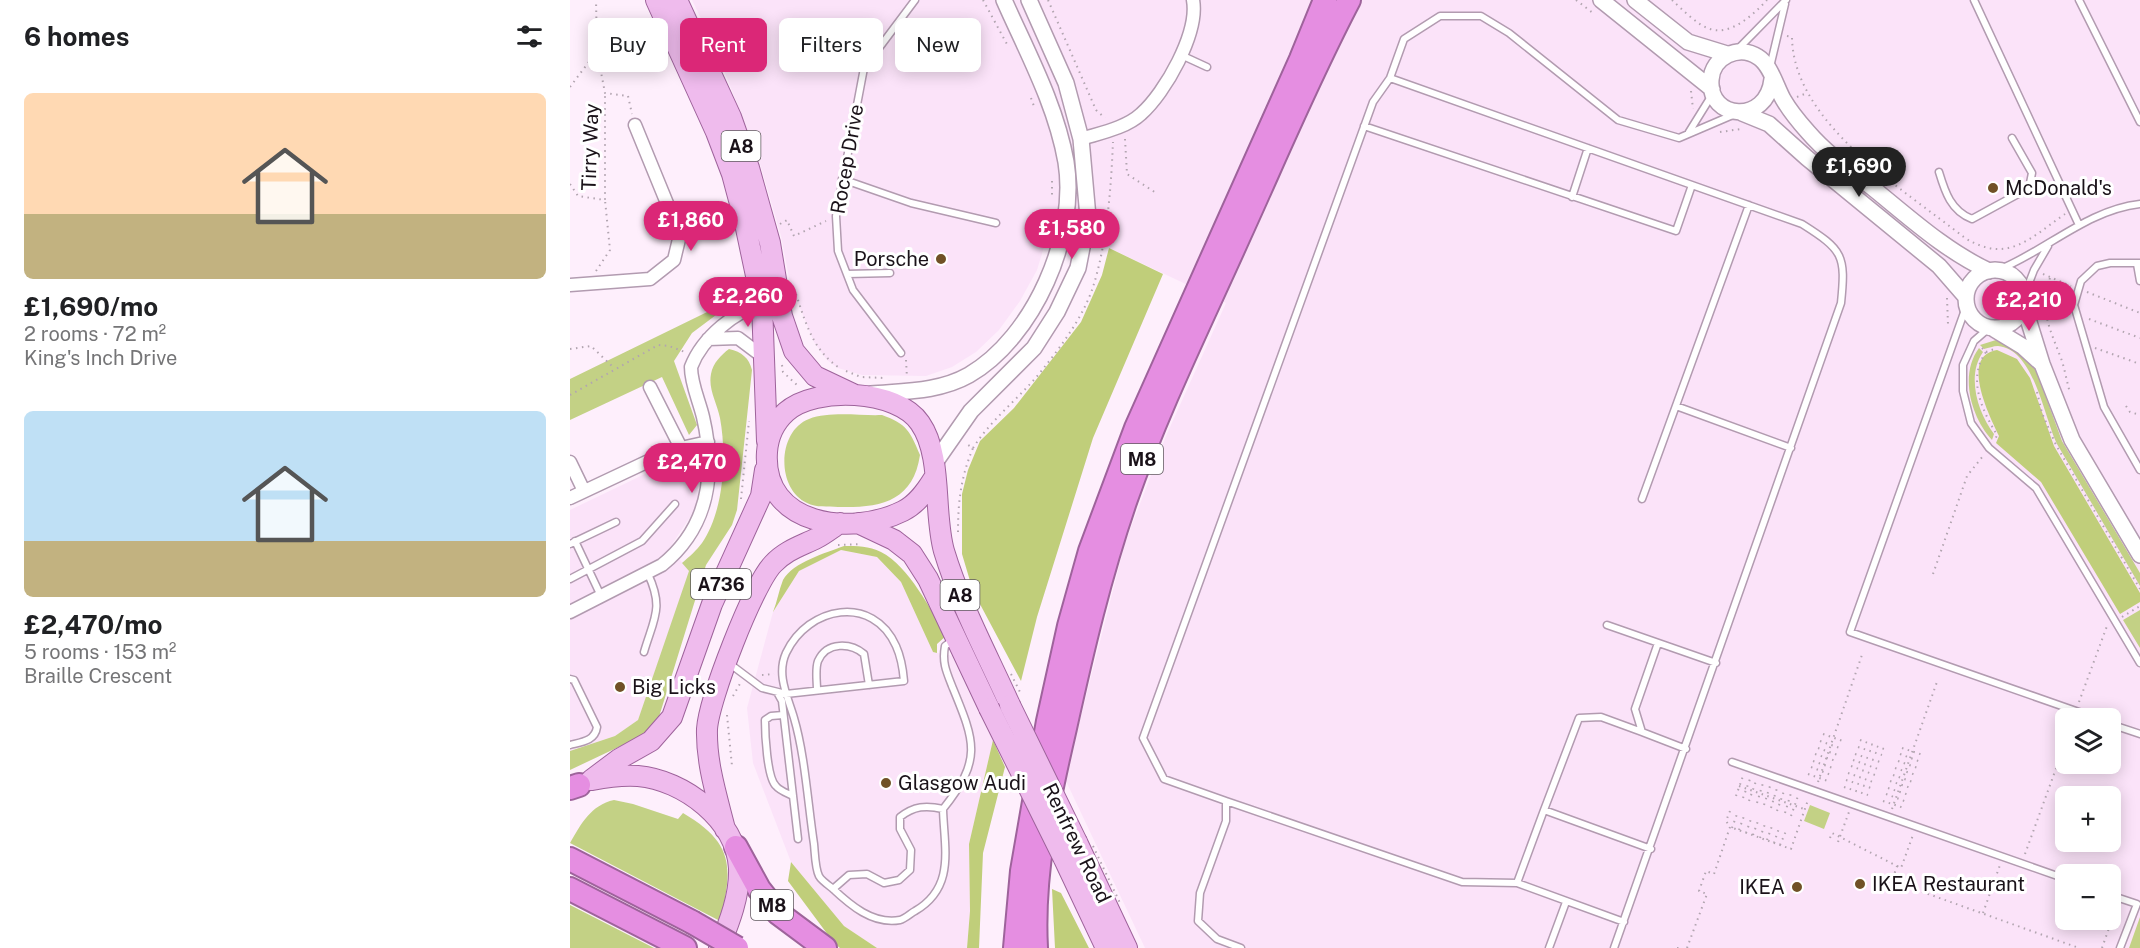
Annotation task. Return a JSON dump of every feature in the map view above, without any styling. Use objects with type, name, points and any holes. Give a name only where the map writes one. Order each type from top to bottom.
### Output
[{"type":"highway","name":"M8","points":[[1015,948],[1022,871],[1048,721],[1069,626],[1090,551],[1136,428],[1306,48],[1325,0]]},
{"type":"highway","name":"M8","points":[[1036,948],[1036,874],[1053,781],[1084,639],[1117,526],[1156,423],[1315,68],[1349,0]]},
{"type":"highway","name":"M8","points":[[730,838],[759,888],[778,913],[825,948]]},
{"type":"highway","points":[[571,860],[692,922],[737,948]]},
{"type":"highway","points":[[570,889],[684,948]]},
{"type":"main road","name":"A8","points":[[656,0],[694,80],[732,174],[752,251],[771,303],[800,360],[815,376],[859,395]]},
{"type":"main road","name":"A8","points":[[677,0],[731,117],[767,230],[771,303],[762,356],[767,443]]},
{"type":"main road","points":[[859,395],[895,403],[918,420],[927,433],[934,471],[924,493],[904,510],[876,522],[848,523],[814,520],[790,507],[773,489],[766,464],[767,443],[780,418],[795,406],[807,400],[859,395]]},
{"type":"main road","name":"A736","points":[[577,786],[651,741],[672,717],[712,604],[761,496],[766,464]]},
{"type":"main road","name":"Renfrew Road","points":[[934,471],[943,549],[956,587],[1127,948]]},
{"type":"main road","name":"A8","points":[[848,523],[894,540],[912,554],[928,579],[956,638]]},
{"type":"main road","name":"A736","points":[[719,948],[737,892],[739,866],[709,760],[707,729],[712,703],[755,591],[766,572],[784,554],[848,523]]},
{"type":"main road","name":"Renfrew Road","points":[[956,638],[1106,948]]},
{"type":"main road","name":"A736","points":[[577,786],[627,776],[662,782],[701,802],[730,838]]},
{"type":"street","points":[[859,395],[937,387],[968,375],[1004,347],[1018,330],[1056,260],[1066,211],[1066,162],[1047,97],[1004,0]]},
{"type":"street","points":[[934,471],[971,411],[1034,348],[1057,312],[1078,268],[1088,218],[1081,139],[1066,83],[1029,0]]},
{"type":"street","points":[[1081,139],[1121,125],[1140,115],[1169,80],[1181,55],[1193,16],[1194,0]]},
{"type":"street","points":[[1601,0],[1712,92],[1723,106],[1769,124],[1939,266],[1966,302],[1977,322],[2022,346],[2042,364]]},
{"type":"street","points":[[1635,0],[1688,42],[1701,48],[1757,56],[1796,117],[1826,150],[1945,247],[1994,271],[2015,278],[2042,364],[2072,440],[2140,555]]},
{"type":"street","points":[[1712,92],[1713,69],[1732,53]]},
{"type":"street","points":[[1740,112],[1760,106],[1767,99],[1771,75]]},
{"type":"street","points":[[570,285],[650,279],[674,260],[680,235],[635,125]]},
{"type":"street","points":[[1966,302],[1973,280],[1994,271]]},
{"type":"street","points":[[1991,329],[2013,323],[2024,301]]},
{"type":"street","points":[[570,612],[648,574],[675,555],[700,518],[709,478],[708,442],[691,376],[695,357],[708,339],[727,323],[771,303]]},
{"type":"street","points":[[708,339],[738,338],[762,356]]},
{"type":"street","points":[[650,387],[681,448]]},
{"type":"street","points":[[570,498],[681,448],[708,442]]},
{"type":"street","points":[[570,462],[584,491]]},
{"type":"lane","name":"Rocep Drive","points":[[901,353],[853,290],[838,251],[836,216],[864,68],[915,0]]},
{"type":"lane","points":[[1732,53],[1786,0]]},
{"type":"lane","points":[[1771,75],[1776,33],[1786,0]]},
{"type":"lane","points":[[1974,0],[2079,225]]},
{"type":"lane","points":[[2079,0],[2140,122]]},
{"type":"lane","points":[[1624,922],[1517,884],[1462,882],[1164,780],[1143,738],[1364,126],[1373,102],[1390,78],[1404,39],[1440,16],[1481,15],[1509,33],[1618,120],[1679,138],[1740,112]]},
{"type":"lane","points":[[1181,55],[1207,67]]},
{"type":"lane","points":[[1390,78],[1802,224],[1832,243],[1845,269],[1841,303],[1651,849],[1614,948]]},
{"type":"lane","points":[[1689,133],[1712,92]]},
{"type":"lane","points":[[1364,126],[1676,231],[1692,185]]},
{"type":"lane","points":[[1939,172],[1946,194],[1961,215],[1972,219],[2029,188],[2032,173],[2012,138]]},
{"type":"lane","points":[[1572,196],[1588,148]]},
{"type":"lane","points":[[842,179],[911,203],[996,223]]},
{"type":"lane","points":[[1994,271],[2026,259],[2079,225],[2113,211],[2140,204]]},
{"type":"lane","points":[[1642,500],[1749,205]]},
{"type":"lane","points":[[2024,301],[2034,270],[2048,246]]},
{"type":"lane","points":[[2140,281],[2138,263],[2117,262],[2097,266],[2085,275],[2078,288],[2074,305],[2104,407],[2140,470]]},
{"type":"lane","points":[[847,274],[890,273]]},
{"type":"lane","points":[[1966,302],[1959,330],[1943,366],[1850,632],[2067,708]]},
{"type":"lane","points":[[1991,329],[1974,341],[1963,365],[1963,392],[1971,423],[1989,448],[2036,488],[2140,663]]},
{"type":"lane","points":[[1676,406],[1791,448]]},
{"type":"lane","points":[[570,579],[642,541],[675,504]]},
{"type":"lane","points":[[601,597],[573,542],[616,522]]},
{"type":"lane","points":[[644,652],[658,606],[658,594],[648,574]]},
{"type":"lane","points":[[728,662],[762,688],[786,694],[904,681],[896,645],[885,629],[870,618],[851,612],[816,618],[799,633],[785,654],[783,673],[786,694],[795,722],[819,876],[853,908],[873,917],[900,920],[923,907],[939,889],[947,864],[943,809],[960,788],[971,766],[972,740],[942,662],[945,646],[956,638]]},
{"type":"lane","points":[[1607,625],[1716,663]]},
{"type":"lane","points":[[1642,732],[1635,709],[1658,643]]},
{"type":"lane","points":[[817,690],[818,660],[826,651],[847,645],[864,654],[869,685]]},
{"type":"lane","points":[[570,679],[574,680],[597,727],[596,734],[590,740],[570,745]]},
{"type":"lane","points":[[777,692],[782,700],[798,839]]},
{"type":"lane","points":[[783,715],[771,716],[765,720],[765,733],[772,780],[775,785],[793,796]]},
{"type":"lane","points":[[1517,884],[1579,718],[1601,717],[1686,749]]},
{"type":"lane","points":[[2121,728],[2140,734]]},
{"type":"lane","points":[[1731,762],[2055,875]]},
{"type":"lane","points":[[1226,801],[1226,821],[1200,893],[1198,921],[1217,939],[1241,948]]},
{"type":"lane","points":[[833,889],[849,875],[867,874],[884,883],[899,880],[910,870],[912,850],[900,829],[900,817],[910,809],[929,806],[943,809]]},
{"type":"lane","points":[[1544,810],[1651,849]]},
{"type":"lane","points":[[2120,948],[2140,896]]},
{"type":"lane","points":[[2121,899],[2137,904]]},
{"type":"lane","points":[[1549,948],[1566,902]]},
{"type":"path","name":"Tirry Way","points":[[596,0],[596,18]]},
{"type":"path","points":[[983,0],[1011,53]]},
{"type":"path","points":[[1576,0],[1600,19]]},
{"type":"path","points":[[1672,0],[1708,29],[1721,30],[1750,18],[1767,0]]},
{"type":"path","points":[[1750,18],[1761,27]]},
{"type":"path","points":[[1776,33],[1792,37],[1792,57],[1807,93],[1824,119],[1843,139],[1965,238],[1981,248],[2009,249],[2019,246],[2071,209]]},
{"type":"path","points":[[570,87],[588,63]]},
{"type":"path","name":"Tirry Way","points":[[570,184],[578,196],[605,200],[605,93],[601,72]]},
{"type":"path","points":[[1683,86],[1692,92],[1692,108],[1701,115]]},
{"type":"path","points":[[605,93],[628,96],[635,125]]},
{"type":"path","points":[[1029,93],[1037,114]]},
{"type":"path","points":[[1712,123],[1721,132],[1740,129],[1748,131]]},
{"type":"path","points":[[1052,177],[1052,197]]},
{"type":"path","points":[[596,283],[594,274],[610,250],[605,200]]},
{"type":"path","points":[[767,230],[787,220],[794,236],[836,216]]},
{"type":"path","points":[[2034,270],[2140,313]]},
{"type":"path","points":[[2050,278],[2046,291],[2045,317],[2062,363],[2071,398]]},
{"type":"path","points":[[793,284],[807,328],[826,359],[843,370],[861,377],[884,378]]},
{"type":"path","points":[[1945,292],[1949,308],[1946,321],[1959,330]]},
{"type":"path","points":[[2086,314],[2089,319],[2140,338]]},
{"type":"path","points":[[1933,574],[1967,476],[1997,435],[1985,414],[1978,390],[1980,362],[1986,352],[1974,341]]},
{"type":"path","points":[[570,395],[658,345],[669,346],[695,357]]},
{"type":"path","points":[[570,349],[591,346],[614,368]]},
{"type":"path","points":[[2087,351],[2097,348],[2140,364]]},
{"type":"path","points":[[901,353],[906,357],[907,378],[914,378]]},
{"type":"path","points":[[2126,406],[2130,412],[2140,416]]},
{"type":"path","points":[[741,502],[749,421]]},
{"type":"path","points":[[2077,708],[2106,626]]},
{"type":"path","points":[[1730,811],[1726,820],[1731,827],[1791,849],[1824,765],[1863,652]]},
{"type":"path","points":[[755,672],[761,675],[783,673]]},
{"type":"path","points":[[1889,817],[1938,679]]},
{"type":"path","points":[[1823,734],[1843,741]]},
{"type":"path","points":[[1860,740],[1884,749]]},
{"type":"path","points":[[1820,741],[1840,748]]},
{"type":"path","points":[[1858,747],[1882,755]]},
{"type":"path","points":[[1818,748],[1838,755]]},
{"type":"path","points":[[1902,748],[1923,755]]},
{"type":"path","points":[[1815,754],[1836,761]]},
{"type":"path","points":[[1855,754],[1880,762]]},
{"type":"path","points":[[1900,754],[1921,762]]},
{"type":"path","points":[[1853,760],[1878,769]]},
{"type":"path","points":[[1813,761],[1833,768]]},
{"type":"path","points":[[1898,761],[1918,768]]},
{"type":"path","points":[[1851,766],[1875,775]]},
{"type":"path","points":[[1811,768],[1831,775]]},
{"type":"path","points":[[1895,768],[1916,775]]},
{"type":"path","points":[[2022,864],[2055,772]]},
{"type":"path","points":[[1848,773],[1873,782]]},
{"type":"path","points":[[1808,774],[1828,781]]},
{"type":"path","points":[[1893,775],[1914,782]]},
{"type":"path","points":[[1736,796],[1743,776]]},
{"type":"path","points":[[1743,798],[1749,779]]},
{"type":"path","points":[[1846,780],[1870,788]]},
{"type":"path","points":[[1749,801],[1756,781]]},
{"type":"path","points":[[1890,781],[1911,788]]},
{"type":"path","points":[[1756,803],[1763,783]]},
{"type":"path","points":[[1739,786],[1805,809]]},
{"type":"path","points":[[1764,806],[1770,786]]},
{"type":"path","points":[[1844,787],[1868,795]]},
{"type":"path","points":[[1771,808],[1777,788]]},
{"type":"path","points":[[1888,788],[1909,795]]},
{"type":"path","points":[[1777,810],[1784,791]]},
{"type":"path","points":[[1785,813],[1791,793]]},
{"type":"path","points":[[1886,794],[1907,802]]},
{"type":"path","points":[[1791,816],[1798,796]]},
{"type":"path","points":[[1883,801],[1904,808]]},
{"type":"path","points":[[1839,808],[1858,815]]},
{"type":"path","points":[[1838,842],[1849,812]]},
{"type":"path","points":[[1687,948],[1707,894],[1699,891],[1706,871],[1714,874],[1737,814]]},
{"type":"path","points":[[1739,830],[1744,816]]},
{"type":"path","points":[[1746,833],[1751,819]]},
{"type":"path","points":[[1753,835],[1758,821]]},
{"type":"path","points":[[1760,838],[1765,824]]},
{"type":"path","points":[[1767,840],[1772,826]]},
{"type":"path","points":[[1774,843],[1779,828]]},
{"type":"path","points":[[1780,845],[1786,831]]},
{"type":"path","points":[[1830,838],[1832,833],[1901,868],[1913,834]]},
{"type":"path","points":[[1983,914],[2000,865]]},
{"type":"path","points":[[1897,866],[1892,881],[2079,948]]},
{"type":"path","points":[[2102,948],[2108,930]]},
{"type":"path","points":[[1677,948],[1682,948]]},
{"type":"shaded area","points":[[692,0],[2140,0],[2140,948],[1145,948],[1065,779],[1125,543],[1166,436],[1226,303],[1105,246],[1048,234],[1037,270],[1020,301],[999,330],[976,352],[952,367],[926,376],[862,375],[838,368],[827,360],[814,342],[790,283],[781,236],[758,157],[725,72],[767,72],[767,18],[701,18]]},
{"type":"shaded area","points":[[695,450],[702,457],[696,508],[669,549],[690,570],[638,720],[615,736],[570,751],[570,510]]},
{"type":"shaded area","points":[[841,550],[877,557],[901,582],[933,652],[954,656],[993,740],[969,844],[970,911],[967,948],[877,948],[844,926],[791,862],[753,763],[747,708],[773,612],[799,571]]},
{"type":"green space","points":[[1109,248],[1163,274],[1093,438],[1037,617],[1021,681],[973,591],[962,554],[962,494],[968,470],[980,441],[1014,408],[1081,322],[1102,275]]},
{"type":"green space","points":[[744,294],[692,333],[674,361],[697,425],[689,435],[662,377],[570,420],[570,379]]},
{"type":"green space","points":[[1996,340],[2008,343],[2036,370],[2062,441],[2140,573],[2140,586],[2057,444],[2029,371],[2021,359],[2010,350],[1998,346],[1984,349],[1980,345]]},
{"type":"green space","points":[[1979,348],[1983,352],[1975,372],[1976,394],[1983,416],[1994,434],[1992,440],[1978,420],[1970,395],[1970,371]]},
{"type":"green space","points":[[729,349],[744,356],[752,370],[737,510],[732,525],[706,565],[658,720],[644,735],[570,770],[570,751],[615,736],[638,720],[689,571],[682,563],[702,543],[715,515],[719,499],[723,466],[722,433],[710,380],[715,363]]},
{"type":"green space","points":[[1997,350],[2017,359],[2030,378],[2054,446],[2140,593],[2140,602],[2120,614],[2041,482],[1996,443],[1999,436],[1984,402],[1979,375],[1980,363],[1986,355]]},
{"type":"green space","points":[[826,415],[882,415],[907,429],[920,455],[916,471],[902,492],[881,503],[853,507],[814,506],[797,496],[790,486],[784,460],[786,447],[798,425],[809,419]]},
{"type":"green space","points":[[844,546],[863,547],[881,552],[910,578],[947,635],[937,644],[937,653],[933,652],[901,582],[877,557],[841,550],[799,571],[773,612],[783,580],[794,568]]},
{"type":"green space","points":[[2140,610],[2140,648],[2123,620]]},
{"type":"green space","points":[[993,740],[1005,767],[983,853],[979,948],[967,948],[970,911],[969,844]]},
{"type":"green space","points":[[614,800],[678,819],[683,813],[712,835],[721,846],[726,858],[727,886],[720,921],[570,843],[593,811]]},
{"type":"green space","points":[[1810,805],[1830,813],[1824,829],[1804,821]]},
{"type":"green space","points":[[791,862],[844,926],[877,948],[840,948],[834,943],[788,881]]},
{"type":"green space","points":[[1052,889],[1061,893],[1089,948],[1055,948]]},
{"type":"green space","points":[[570,905],[654,948],[570,948]]},
{"type":"green space","points":[[2140,917],[2140,948],[2129,948]]},
{"type":"place","name":"McDonald's","points":[[1993,188]]},
{"type":"place","name":"Porsche","points":[[941,259]]},
{"type":"place","name":"Big Licks","points":[[620,687]]},
{"type":"place","name":"Glasgow Audi","points":[[886,783]]},
{"type":"place","name":"IKEA Restaurant","points":[[1860,884]]},
{"type":"place","name":"IKEA","points":[[1797,887]]}]
